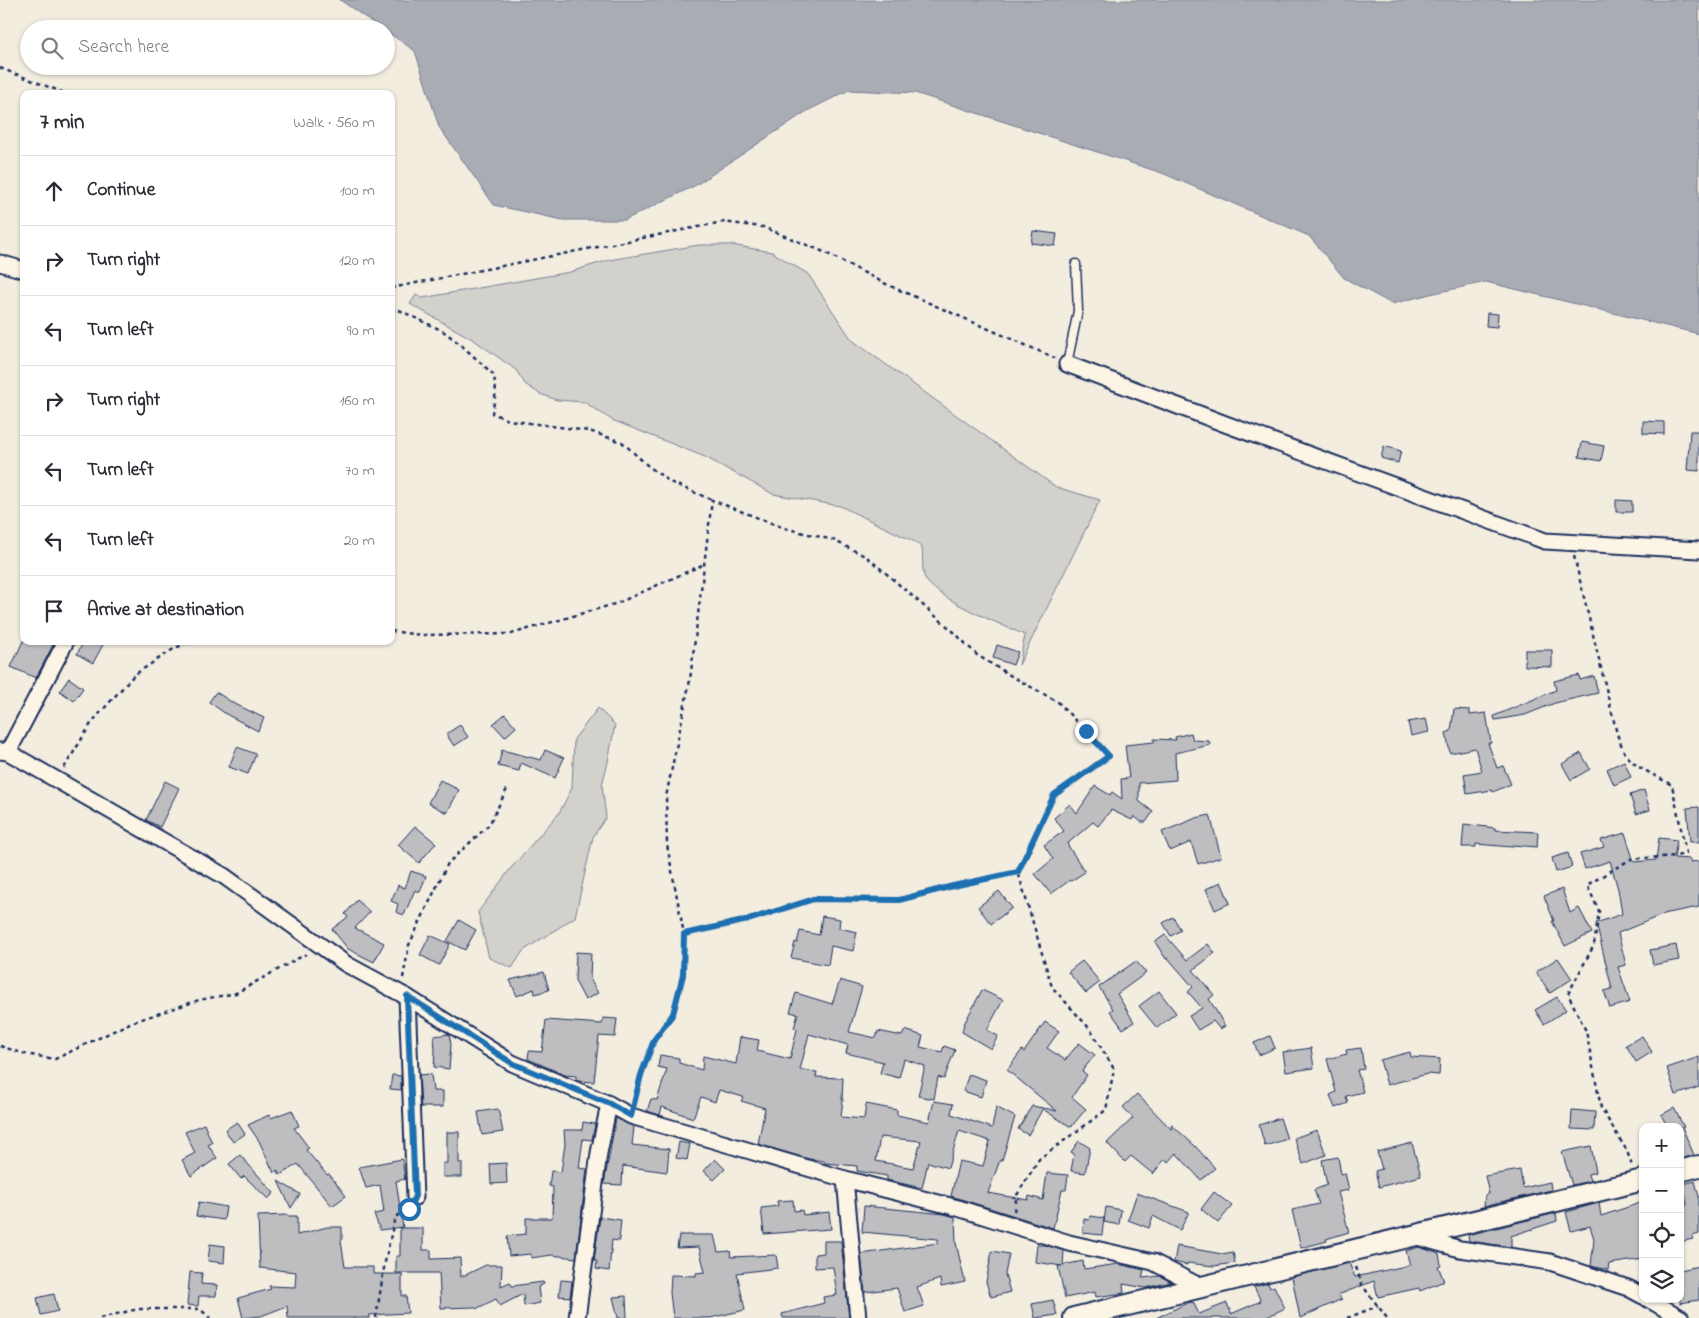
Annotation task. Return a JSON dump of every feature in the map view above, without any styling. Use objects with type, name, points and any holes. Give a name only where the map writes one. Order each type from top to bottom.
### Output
[{"type":"street","points":[[0,263],[20,269]]},
{"type":"street","points":[[1067,364],[1545,541],[1699,550]]},
{"type":"street","points":[[64,645],[4,751],[224,876],[346,964],[404,995],[512,1063],[610,1104],[631,1116],[845,1179],[958,1208],[1069,1243],[1153,1262],[1201,1287]]},
{"type":"street","points":[[404,995],[415,1196]]},
{"type":"street","points":[[577,1318],[599,1153],[610,1104]]},
{"type":"street","points":[[1684,1170],[1699,1166]]},
{"type":"street","points":[[845,1179],[858,1318]]},
{"type":"street","points":[[1074,1318],[1639,1181]]},
{"type":"street","points":[[1414,1236],[1460,1249],[1550,1262],[1628,1288],[1639,1294]]},
{"type":"street","points":[[1655,1303],[1681,1318]]},
{"type":"lane","points":[[1067,364],[1078,311],[1076,264]]},
{"type":"path","points":[[0,68],[57,90]]},
{"type":"path","points":[[395,287],[724,222],[763,226],[824,252],[888,285],[1067,364]]},
{"type":"path","points":[[395,310],[398,310],[443,331],[494,375],[496,392],[492,413],[508,420],[589,431],[622,442],[647,465],[670,482],[784,528],[833,540],[867,557],[954,632],[977,655],[1058,702],[1109,756],[1054,795],[1018,872],[1052,987],[1090,1029],[1114,1069],[1106,1110],[1038,1159],[1017,1195],[1010,1225]]},
{"type":"path","points":[[631,1116],[641,1075],[654,1040],[673,1014],[683,975],[684,934],[667,845],[666,797],[690,680],[702,565],[712,500]]},
{"type":"path","points":[[1570,543],[1617,734],[1625,754],[1637,766],[1672,786],[1686,853],[1678,856],[1631,859],[1587,885],[1599,912],[1594,945],[1568,994],[1586,1031],[1600,1108],[1627,1152],[1639,1179]]},
{"type":"path","points":[[395,632],[420,635],[511,634],[618,602],[702,565]]},
{"type":"path","points":[[56,779],[72,757],[92,722],[134,675],[182,645]]},
{"type":"path","points":[[404,995],[403,972],[409,945],[448,863],[489,825],[507,789]]},
{"type":"path","points":[[684,934],[748,920],[814,899],[899,900],[1018,872]]},
{"type":"path","points":[[0,1046],[25,1054],[55,1059],[130,1023],[199,1000],[236,993],[285,967],[320,945]]},
{"type":"path","points":[[376,1318],[385,1262],[395,1217],[409,1209],[415,1196]]},
{"type":"path","points":[[1350,1252],[1362,1285],[1387,1318]]},
{"type":"path","points":[[1347,1318],[1378,1306]]},
{"type":"path","points":[[100,1318],[138,1309],[200,1309],[210,1318]]},
{"type":"shaded area","points":[[340,0],[1699,0],[1699,334],[1486,282],[1392,304],[1344,278],[1309,236],[1162,173],[915,93],[849,90],[807,111],[696,185],[625,220],[562,220],[494,205],[439,127],[415,51],[395,37],[395,20],[369,20]]},
{"type":"shaded area","points":[[699,245],[732,245],[772,252],[808,274],[852,340],[1056,487],[1100,500],[1019,665],[1025,635],[985,618],[940,593],[924,576],[922,548],[915,542],[840,506],[773,494],[705,457],[612,420],[584,402],[557,400],[540,394],[525,384],[516,370],[474,340],[410,304],[416,295],[422,298],[570,272],[609,260]]},
{"type":"shaded area","points":[[598,708],[615,725],[602,785],[606,817],[593,837],[575,917],[523,951],[512,968],[489,958],[478,912],[511,868],[559,813],[572,788],[574,739]]},
{"type":"building","points":[[1033,231],[1057,234],[1055,246],[1031,243]]},
{"type":"building","points":[[1487,313],[1498,314],[1497,327],[1486,326]]},
{"type":"building","points":[[1643,421],[1664,422],[1664,434],[1643,433]]},
{"type":"building","points":[[1690,431],[1699,431],[1699,471],[1687,470]]},
{"type":"building","points":[[1582,442],[1604,446],[1601,461],[1579,457]]},
{"type":"building","points":[[1384,446],[1401,451],[1398,463],[1381,458]]},
{"type":"building","points":[[1616,500],[1632,501],[1632,512],[1616,512]]},
{"type":"building","points":[[21,645],[53,645],[36,678],[11,667]]},
{"type":"building","points":[[82,645],[103,645],[93,663],[77,654]]},
{"type":"building","points":[[997,645],[1018,652],[1013,665],[993,658]]},
{"type":"building","points":[[1525,650],[1552,650],[1552,667],[1525,666]]},
{"type":"building","points":[[1579,675],[1580,680],[1594,676],[1598,693],[1555,703],[1525,715],[1495,720],[1494,716],[1556,690],[1554,681]]},
{"type":"building","points":[[69,678],[83,688],[74,701],[60,691]]},
{"type":"building","points":[[216,692],[233,703],[264,718],[258,731],[226,714],[209,702]]},
{"type":"building","points":[[1454,709],[1470,710],[1470,715],[1486,713],[1491,743],[1488,743],[1497,768],[1503,766],[1511,784],[1493,792],[1492,790],[1467,794],[1464,774],[1482,771],[1475,748],[1450,753],[1446,733],[1451,731]]},
{"type":"building","points":[[505,714],[516,727],[505,737],[493,724]]},
{"type":"building","points":[[1426,719],[1429,732],[1411,736],[1408,722]]},
{"type":"building","points":[[460,725],[468,737],[454,746],[446,734]]},
{"type":"building","points":[[1191,733],[1193,740],[1209,741],[1210,745],[1175,753],[1176,780],[1139,783],[1139,801],[1153,812],[1146,822],[1141,822],[1134,816],[1132,820],[1111,810],[1098,826],[1093,822],[1067,844],[1085,872],[1051,894],[1035,874],[1053,859],[1044,845],[1064,831],[1054,818],[1070,804],[1077,813],[1095,786],[1110,795],[1112,792],[1122,799],[1121,779],[1129,778],[1125,745],[1154,742],[1154,739],[1176,740],[1175,737]]},
{"type":"building","points":[[237,747],[256,754],[248,774],[229,767]]},
{"type":"building","points":[[502,750],[541,760],[545,750],[564,758],[555,778],[521,763],[519,771],[498,766]]},
{"type":"building","points":[[1581,753],[1590,769],[1571,780],[1562,764]]},
{"type":"building","points":[[1624,761],[1631,777],[1614,785],[1607,769]]},
{"type":"building","points":[[440,780],[459,790],[447,813],[428,803]]},
{"type":"building","points":[[165,781],[179,788],[160,827],[146,820]]},
{"type":"building","points":[[1644,790],[1650,810],[1636,814],[1630,795]]},
{"type":"building","points":[[1699,807],[1699,842],[1690,842],[1687,808]]},
{"type":"building","points":[[1210,815],[1221,857],[1198,864],[1191,842],[1170,851],[1162,832],[1196,818]]},
{"type":"building","points":[[1464,824],[1495,828],[1495,830],[1538,832],[1537,847],[1476,844],[1476,847],[1462,847]]},
{"type":"building","points":[[415,826],[436,843],[419,863],[398,845]]},
{"type":"building","points":[[1625,833],[1634,862],[1656,860],[1659,838],[1677,840],[1674,858],[1690,859],[1690,862],[1699,861],[1699,907],[1667,913],[1618,933],[1626,965],[1618,967],[1630,1002],[1610,1008],[1604,991],[1612,989],[1596,923],[1622,914],[1618,889],[1610,861],[1585,869],[1580,854],[1604,847],[1601,840]]},
{"type":"building","points":[[1568,853],[1572,867],[1556,872],[1552,858]]},
{"type":"building","points":[[411,871],[426,876],[420,892],[415,890],[404,915],[396,912],[398,904],[391,901],[398,885],[405,888]]},
{"type":"building","points":[[1221,882],[1230,903],[1215,910],[1206,889]]},
{"type":"building","points":[[1562,889],[1570,913],[1579,908],[1592,933],[1565,946],[1552,921],[1554,921],[1544,896]]},
{"type":"building","points":[[999,891],[1012,908],[991,924],[978,907]]},
{"type":"building","points":[[357,900],[370,912],[355,928],[384,943],[374,962],[348,949],[332,929],[348,917],[345,914]]},
{"type":"building","points":[[822,916],[840,919],[839,928],[857,932],[853,951],[831,946],[828,965],[791,958],[800,931],[819,935]]},
{"type":"building","points":[[1173,917],[1181,930],[1171,936],[1163,923]]},
{"type":"building","points":[[459,920],[476,930],[465,950],[447,941]]},
{"type":"building","points":[[430,935],[450,944],[439,965],[420,955]]},
{"type":"building","points":[[1165,935],[1187,960],[1208,944],[1215,953],[1193,970],[1214,995],[1209,999],[1225,1026],[1220,1029],[1213,1021],[1198,1030],[1189,1016],[1202,1008],[1188,992],[1193,987],[1168,958],[1166,959],[1155,942]]},
{"type":"building","points":[[1676,945],[1679,960],[1653,965],[1650,950]]},
{"type":"building","points":[[576,952],[591,953],[590,979],[598,993],[585,1000],[575,981]]},
{"type":"building","points":[[1558,958],[1572,979],[1550,993],[1536,972]]},
{"type":"building","points":[[1082,961],[1100,982],[1086,993],[1068,972]]},
{"type":"building","points":[[1136,961],[1146,973],[1117,994],[1134,1022],[1123,1029],[1110,1011],[1113,1009],[1099,987]]},
{"type":"building","points":[[544,972],[549,990],[535,994],[534,989],[517,996],[510,980]]},
{"type":"building","points":[[840,980],[862,987],[849,1032],[876,1038],[878,1031],[902,1036],[905,1030],[923,1036],[920,1047],[942,1052],[944,1046],[955,1050],[944,1079],[938,1077],[934,1099],[918,1096],[925,1066],[904,1059],[899,1078],[880,1073],[883,1062],[846,1053],[848,1045],[809,1034],[800,1070],[817,1072],[816,1077],[843,1078],[841,1117],[864,1119],[866,1104],[897,1110],[897,1115],[929,1122],[934,1101],[953,1104],[951,1114],[992,1128],[996,1107],[1015,1117],[1002,1160],[1000,1160],[988,1193],[1028,1200],[1029,1196],[1043,1200],[1047,1173],[1068,1175],[1066,1190],[1062,1190],[1053,1228],[951,1196],[959,1161],[983,1166],[990,1141],[959,1131],[948,1168],[928,1162],[922,1188],[887,1180],[887,1176],[857,1171],[857,1166],[825,1163],[824,1161],[809,1159],[758,1144],[765,1108],[741,1101],[743,1097],[719,1090],[715,1102],[701,1097],[693,1118],[662,1107],[660,1115],[647,1111],[651,1099],[657,1100],[667,1069],[658,1067],[660,1055],[679,1058],[679,1063],[702,1070],[703,1056],[736,1064],[740,1037],[759,1040],[757,1051],[790,1059],[797,1029],[794,1028],[798,1014],[790,1012],[796,993],[832,1004]],"holes":[[[880,1137],[921,1141],[913,1168],[876,1161]]]},
{"type":"building","points":[[982,990],[1003,1000],[987,1030],[998,1036],[991,1049],[962,1032],[964,1024]]},
{"type":"building","points":[[1159,991],[1176,1013],[1157,1028],[1139,1006]]},
{"type":"building","points":[[1557,997],[1566,1010],[1544,1024],[1535,1010]]},
{"type":"building","points":[[603,1018],[617,1019],[615,1037],[599,1036],[594,1082],[578,1081],[576,1076],[565,1075],[528,1059],[529,1051],[542,1052],[546,1020],[602,1024]]},
{"type":"building","points":[[1045,1022],[1059,1031],[1047,1048],[1065,1060],[1079,1043],[1095,1055],[1082,1071],[1087,1075],[1072,1097],[1086,1109],[1071,1127],[1044,1110],[1044,1108],[1057,1111],[1007,1070],[1022,1050],[1024,1052]]},
{"type":"building","points":[[449,1034],[451,1044],[449,1069],[434,1067],[434,1036]]},
{"type":"building","points":[[1270,1036],[1275,1048],[1259,1055],[1254,1043]]},
{"type":"building","points":[[1642,1036],[1652,1052],[1636,1062],[1626,1045]]},
{"type":"building","points":[[1311,1048],[1314,1068],[1286,1072],[1283,1052]]},
{"type":"building","points":[[1361,1048],[1364,1069],[1357,1070],[1363,1092],[1346,1096],[1348,1103],[1335,1108],[1330,1095],[1336,1092],[1327,1059],[1347,1054],[1346,1050]]},
{"type":"building","points":[[1410,1052],[1411,1057],[1440,1059],[1439,1075],[1427,1074],[1387,1085],[1380,1060]]},
{"type":"building","points":[[1699,1057],[1699,1087],[1676,1095],[1667,1068]]},
{"type":"building","points":[[431,1074],[433,1091],[443,1091],[443,1107],[421,1107],[419,1075]]},
{"type":"building","points":[[969,1074],[986,1080],[981,1097],[963,1091]]},
{"type":"building","points":[[392,1075],[401,1076],[401,1090],[390,1089]]},
{"type":"building","points":[[1137,1094],[1172,1130],[1171,1124],[1195,1146],[1215,1168],[1201,1180],[1176,1153],[1168,1162],[1165,1159],[1153,1174],[1131,1156],[1125,1162],[1107,1143],[1133,1118],[1123,1107]]},
{"type":"building","points":[[1032,1106],[1043,1108],[1028,1135],[1018,1129]]},
{"type":"building","points":[[1674,1108],[1682,1123],[1666,1123],[1661,1115]]},
{"type":"building","points":[[498,1109],[503,1132],[482,1135],[478,1112]]},
{"type":"building","points":[[292,1110],[299,1126],[294,1128],[309,1148],[306,1150],[327,1175],[329,1174],[346,1196],[332,1206],[298,1164],[280,1175],[277,1170],[274,1173],[259,1141],[248,1125],[269,1115],[271,1118]]},
{"type":"building","points":[[1572,1110],[1595,1112],[1594,1130],[1571,1129]]},
{"type":"building","points":[[616,1118],[634,1127],[632,1145],[669,1149],[667,1172],[623,1166],[622,1185],[604,1184]]},
{"type":"building","points":[[1280,1118],[1287,1139],[1265,1146],[1259,1125]]},
{"type":"building","points":[[237,1122],[245,1134],[233,1142],[225,1130]]},
{"type":"building","points":[[583,1122],[595,1124],[592,1140],[583,1139],[579,1168],[587,1169],[576,1258],[552,1255],[531,1258],[531,1254],[509,1256],[507,1236],[526,1234],[526,1218],[552,1218],[553,1187],[549,1186],[551,1171],[561,1172],[565,1144],[564,1130],[582,1130]]},
{"type":"building","points":[[204,1124],[212,1143],[208,1145],[217,1158],[191,1176],[182,1160],[195,1153],[185,1132]]},
{"type":"building","points":[[1317,1130],[1326,1155],[1303,1164],[1294,1138]]},
{"type":"building","points":[[447,1132],[459,1132],[459,1163],[462,1163],[462,1177],[443,1177],[443,1163],[447,1163]]},
{"type":"building","points":[[1684,1132],[1694,1155],[1684,1158]]},
{"type":"building","points":[[1079,1141],[1090,1148],[1085,1173],[1071,1171],[1074,1154],[1071,1152]]},
{"type":"building","points":[[679,1142],[690,1144],[687,1160],[676,1158]]},
{"type":"building","points":[[1412,1143],[1421,1176],[1379,1187],[1375,1171],[1382,1169],[1377,1152]]},
{"type":"building","points":[[1591,1146],[1596,1172],[1588,1174],[1590,1181],[1572,1185],[1562,1152]]},
{"type":"building","points":[[240,1155],[274,1193],[268,1199],[244,1176],[241,1179],[229,1164]]},
{"type":"building","points":[[1338,1157],[1341,1174],[1345,1173],[1349,1190],[1338,1192],[1349,1232],[1326,1239],[1327,1241],[1301,1248],[1292,1210],[1319,1204],[1314,1190],[1327,1185],[1322,1160]]},
{"type":"building","points":[[402,1159],[405,1179],[396,1181],[403,1227],[380,1230],[374,1214],[384,1212],[380,1185],[366,1188],[359,1167]]},
{"type":"building","points":[[715,1159],[725,1169],[714,1180],[704,1171]]},
{"type":"building","points":[[506,1163],[507,1183],[491,1184],[490,1164]]},
{"type":"building","points":[[1520,1170],[1523,1188],[1550,1182],[1551,1190],[1484,1206],[1485,1195],[1489,1194],[1485,1176]]},
{"type":"building","points":[[278,1181],[300,1194],[291,1208]]},
{"type":"building","points":[[1695,1181],[1699,1197],[1699,1234],[1692,1236],[1693,1239],[1684,1241],[1684,1205],[1687,1205],[1684,1184]]},
{"type":"building","points":[[1214,1192],[1232,1206],[1218,1223],[1201,1209]]},
{"type":"building","points":[[1137,1193],[1189,1212],[1180,1230],[1153,1216],[1149,1228],[1128,1220]]},
{"type":"building","points":[[793,1200],[794,1211],[802,1210],[803,1215],[829,1212],[831,1229],[764,1234],[761,1208],[778,1206],[777,1201]]},
{"type":"building","points":[[199,1202],[226,1207],[224,1220],[196,1216]]},
{"type":"building","points":[[1599,1203],[1601,1216],[1639,1203],[1639,1260],[1609,1264],[1608,1270],[1591,1266],[1594,1239],[1590,1226],[1571,1231],[1566,1212]]},
{"type":"building","points":[[864,1206],[945,1214],[955,1217],[956,1243],[965,1282],[941,1287],[940,1279],[917,1287],[924,1306],[905,1312],[897,1288],[865,1292],[861,1254],[938,1243],[938,1239],[862,1232]]},
{"type":"building","points":[[1106,1207],[1121,1210],[1119,1225],[1104,1222]]},
{"type":"building","points":[[1556,1213],[1557,1221],[1511,1236],[1511,1247],[1469,1241],[1468,1235]]},
{"type":"building","points":[[258,1216],[297,1216],[297,1235],[327,1227],[342,1227],[341,1241],[345,1267],[373,1267],[373,1274],[402,1274],[402,1296],[406,1296],[408,1313],[369,1315],[370,1318],[288,1318],[287,1306],[261,1316],[243,1318],[238,1298],[271,1289],[269,1286],[295,1287],[296,1272],[260,1268]]},
{"type":"building","points":[[1090,1216],[1104,1218],[1102,1235],[1083,1233],[1084,1219],[1089,1220]]},
{"type":"building","points":[[600,1217],[621,1220],[619,1241],[612,1240],[609,1271],[596,1269],[597,1261],[594,1261]]},
{"type":"building","points":[[400,1228],[423,1228],[423,1250],[431,1250],[431,1259],[460,1258],[461,1277],[486,1265],[502,1265],[501,1286],[510,1282],[512,1286],[543,1282],[544,1284],[538,1287],[540,1303],[524,1306],[523,1294],[500,1306],[496,1299],[476,1309],[474,1307],[441,1308],[439,1273],[396,1273],[396,1256],[400,1256]]},
{"type":"building","points":[[679,1235],[714,1235],[718,1252],[730,1251],[731,1257],[776,1255],[778,1268],[737,1273],[745,1310],[710,1318],[673,1318],[670,1293],[671,1275],[696,1276],[696,1273],[705,1272],[699,1247],[677,1248]]},
{"type":"building","points":[[824,1241],[841,1241],[849,1318],[783,1318],[782,1314],[824,1303],[823,1297],[837,1295],[833,1267],[815,1268],[815,1254],[824,1253]]},
{"type":"building","points":[[210,1244],[225,1246],[224,1263],[208,1261]]},
{"type":"building","points":[[1037,1245],[1045,1245],[1064,1251],[1063,1265],[1083,1261],[1084,1269],[1118,1264],[1144,1270],[1142,1278],[1160,1276],[1171,1282],[1146,1288],[1123,1284],[1124,1293],[1096,1297],[1095,1292],[1065,1298],[1058,1266],[1062,1266],[1035,1262]]},
{"type":"building","points":[[1177,1246],[1222,1254],[1233,1252],[1235,1263],[1214,1266],[1187,1263],[1187,1265],[1174,1262]]},
{"type":"building","points":[[1419,1247],[1439,1254],[1441,1265],[1438,1266],[1444,1281],[1420,1291],[1419,1288],[1378,1297],[1374,1281],[1338,1295],[1342,1299],[1300,1318],[1292,1277],[1349,1263],[1355,1277],[1410,1265],[1406,1251]]},
{"type":"building","points":[[992,1251],[1009,1254],[1005,1274],[1010,1292],[991,1297],[986,1282]]},
{"type":"building","points":[[1699,1266],[1699,1300],[1684,1302],[1684,1269]]},
{"type":"building","points":[[190,1272],[202,1273],[201,1284],[217,1285],[216,1296],[199,1296],[198,1306],[187,1305]]},
{"type":"building","points":[[561,1280],[572,1281],[570,1297],[559,1296]]},
{"type":"building","points":[[1268,1283],[1270,1288],[1274,1286],[1285,1308],[1265,1318],[1156,1318],[1193,1302],[1199,1314],[1227,1303],[1231,1314],[1261,1301],[1254,1287]]},
{"type":"building","points":[[54,1294],[58,1311],[41,1315],[37,1298]]},
{"type":"building","points":[[626,1296],[627,1318],[618,1318],[613,1297]]},
{"type":"building","points":[[1053,1300],[1057,1315],[1035,1318],[1032,1304]]},
{"type":"route","points":[[409,1209],[415,1196],[407,996],[512,1063],[610,1104],[631,1116],[641,1075],[654,1040],[673,1014],[683,975],[684,934],[748,920],[814,899],[899,900],[1018,872],[1054,795],[1109,756],[1086,731]]}]
